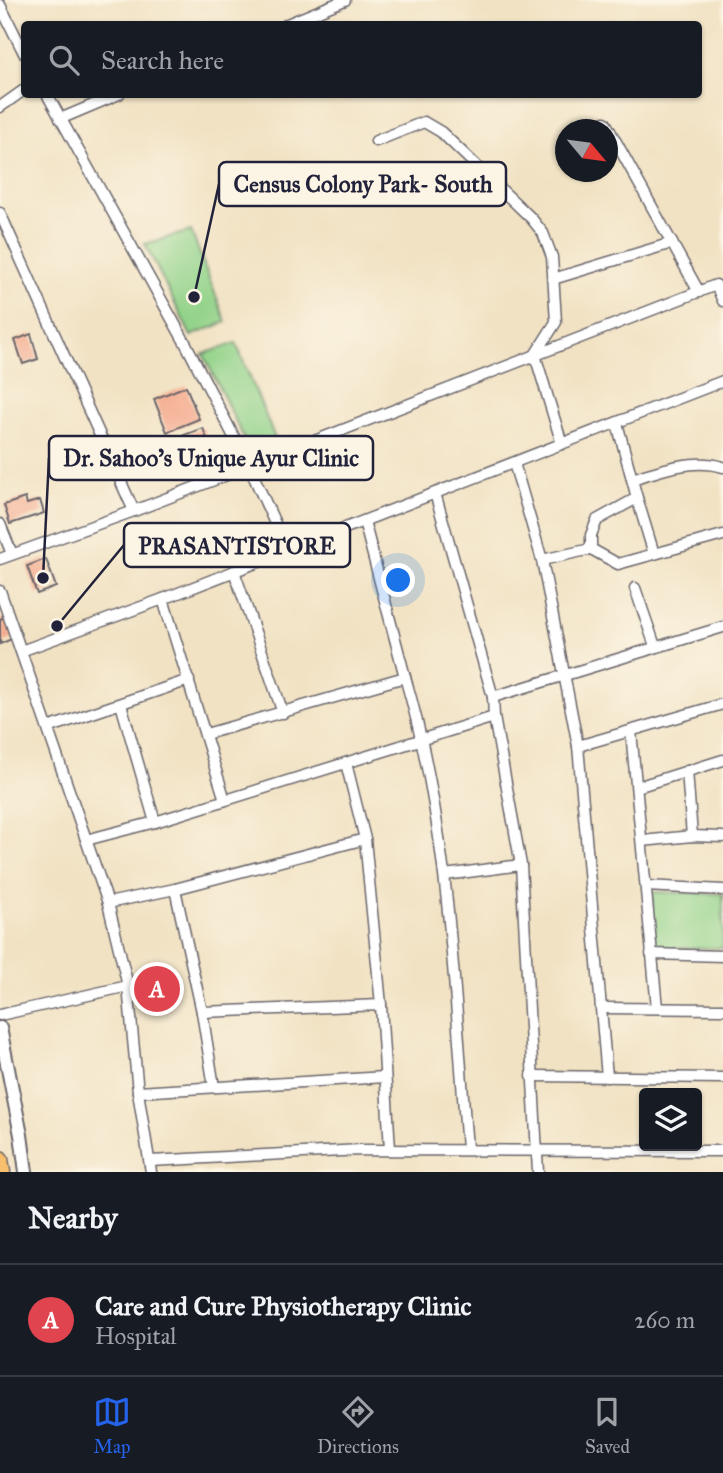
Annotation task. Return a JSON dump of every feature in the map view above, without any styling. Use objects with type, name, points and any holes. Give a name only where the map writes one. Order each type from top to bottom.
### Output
[{"type":"highway","points":[[0,1159],[2,1172]]},
{"type":"street","points":[[294,21],[345,0]]},
{"type":"street","points":[[0,5],[21,46]]},
{"type":"street","points":[[0,107],[21,92]]},
{"type":"street","points":[[49,98],[187,346],[249,466],[288,551]]},
{"type":"street","points":[[60,119],[110,98]]},
{"type":"street","points":[[376,141],[424,122],[442,132],[531,218],[543,233],[552,257],[556,322],[536,355],[562,444]]},
{"type":"street","points":[[618,144],[699,292]]},
{"type":"street","points":[[0,213],[134,511]]},
{"type":"street","points":[[553,279],[672,243]]},
{"type":"street","points":[[0,559],[134,511],[716,285],[723,301]]},
{"type":"street","points":[[21,651],[288,551],[723,381]]},
{"type":"street","points":[[617,423],[654,554]]},
{"type":"street","points":[[514,463],[542,560],[578,746],[607,1077]]},
{"type":"street","points":[[632,479],[668,468],[701,464],[723,467]]},
{"type":"street","points":[[435,493],[493,697],[494,717],[522,864],[538,1172]]},
{"type":"street","points":[[591,549],[591,535],[597,520],[637,499]]},
{"type":"street","points":[[364,521],[420,740],[445,875],[467,1148]]},
{"type":"street","points":[[0,524],[12,554]]},
{"type":"street","points":[[542,560],[591,549],[618,564],[723,535]]},
{"type":"street","points":[[234,571],[283,713]]},
{"type":"street","points":[[635,588],[655,646]]},
{"type":"street","points":[[0,591],[108,903],[128,986],[138,1092],[151,1172]]},
{"type":"street","points":[[163,599],[225,800]]},
{"type":"street","points":[[493,697],[723,627]]},
{"type":"street","points":[[206,734],[405,677]]},
{"type":"street","points":[[47,728],[189,680]]},
{"type":"street","points":[[121,704],[155,822]]},
{"type":"street","points":[[578,746],[723,704]]},
{"type":"street","points":[[86,840],[155,822],[494,717]]},
{"type":"street","points":[[631,731],[657,1009]]},
{"type":"street","points":[[636,787],[723,760]]},
{"type":"street","points":[[346,763],[365,839],[381,1005],[390,1149]]},
{"type":"street","points":[[687,771],[692,836]]},
{"type":"street","points":[[642,841],[692,836],[723,837]]},
{"type":"street","points":[[108,903],[176,889],[365,839]]},
{"type":"street","points":[[445,875],[522,864]]},
{"type":"street","points":[[646,886],[723,890]]},
{"type":"street","points":[[176,889],[202,1012],[214,1087]]},
{"type":"street","points":[[652,954],[723,956]]},
{"type":"street","points":[[0,1014],[128,986]]},
{"type":"street","points":[[202,1012],[381,1005]]},
{"type":"street","points":[[602,1008],[723,1009]]},
{"type":"street","points":[[0,1028],[26,1172]]},
{"type":"street","points":[[532,1076],[723,1078]]},
{"type":"street","points":[[138,1092],[385,1077]]},
{"type":"street","points":[[150,1161],[390,1149],[723,1151]]},
{"type":"green space","points":[[191,231],[226,322],[191,336],[145,244]]},
{"type":"green space","points":[[236,343],[276,441],[250,451],[203,354]]},
{"type":"green space","points":[[652,892],[723,894],[723,948],[655,948]]},
{"type":"building","points":[[31,334],[38,359],[23,364],[15,340]]},
{"type":"building","points":[[186,386],[199,419],[167,432],[154,399]]},
{"type":"building","points":[[203,428],[213,455],[178,467],[168,441]]},
{"type":"building","points":[[25,498],[27,504],[40,500],[44,513],[10,524],[4,505]]},
{"type":"building","points":[[46,559],[56,587],[37,594],[27,566]]},
{"type":"building","points":[[5,617],[14,638],[0,644],[0,619]]},
{"type":"building","points":[[162,972],[168,999],[140,1006],[133,980]]},
{"type":"place","name":"Census Colony Park- South","points":[[194,297]]},
{"type":"place","name":"Dr. Sahoo's Unique Ayur Clinic","points":[[43,578]]},
{"type":"place","name":"PRASANTISTORE","points":[[57,626]]},
{"type":"place","name":"Care and Cure Physiotherapy Clinic","points":[[157,989]]}]
